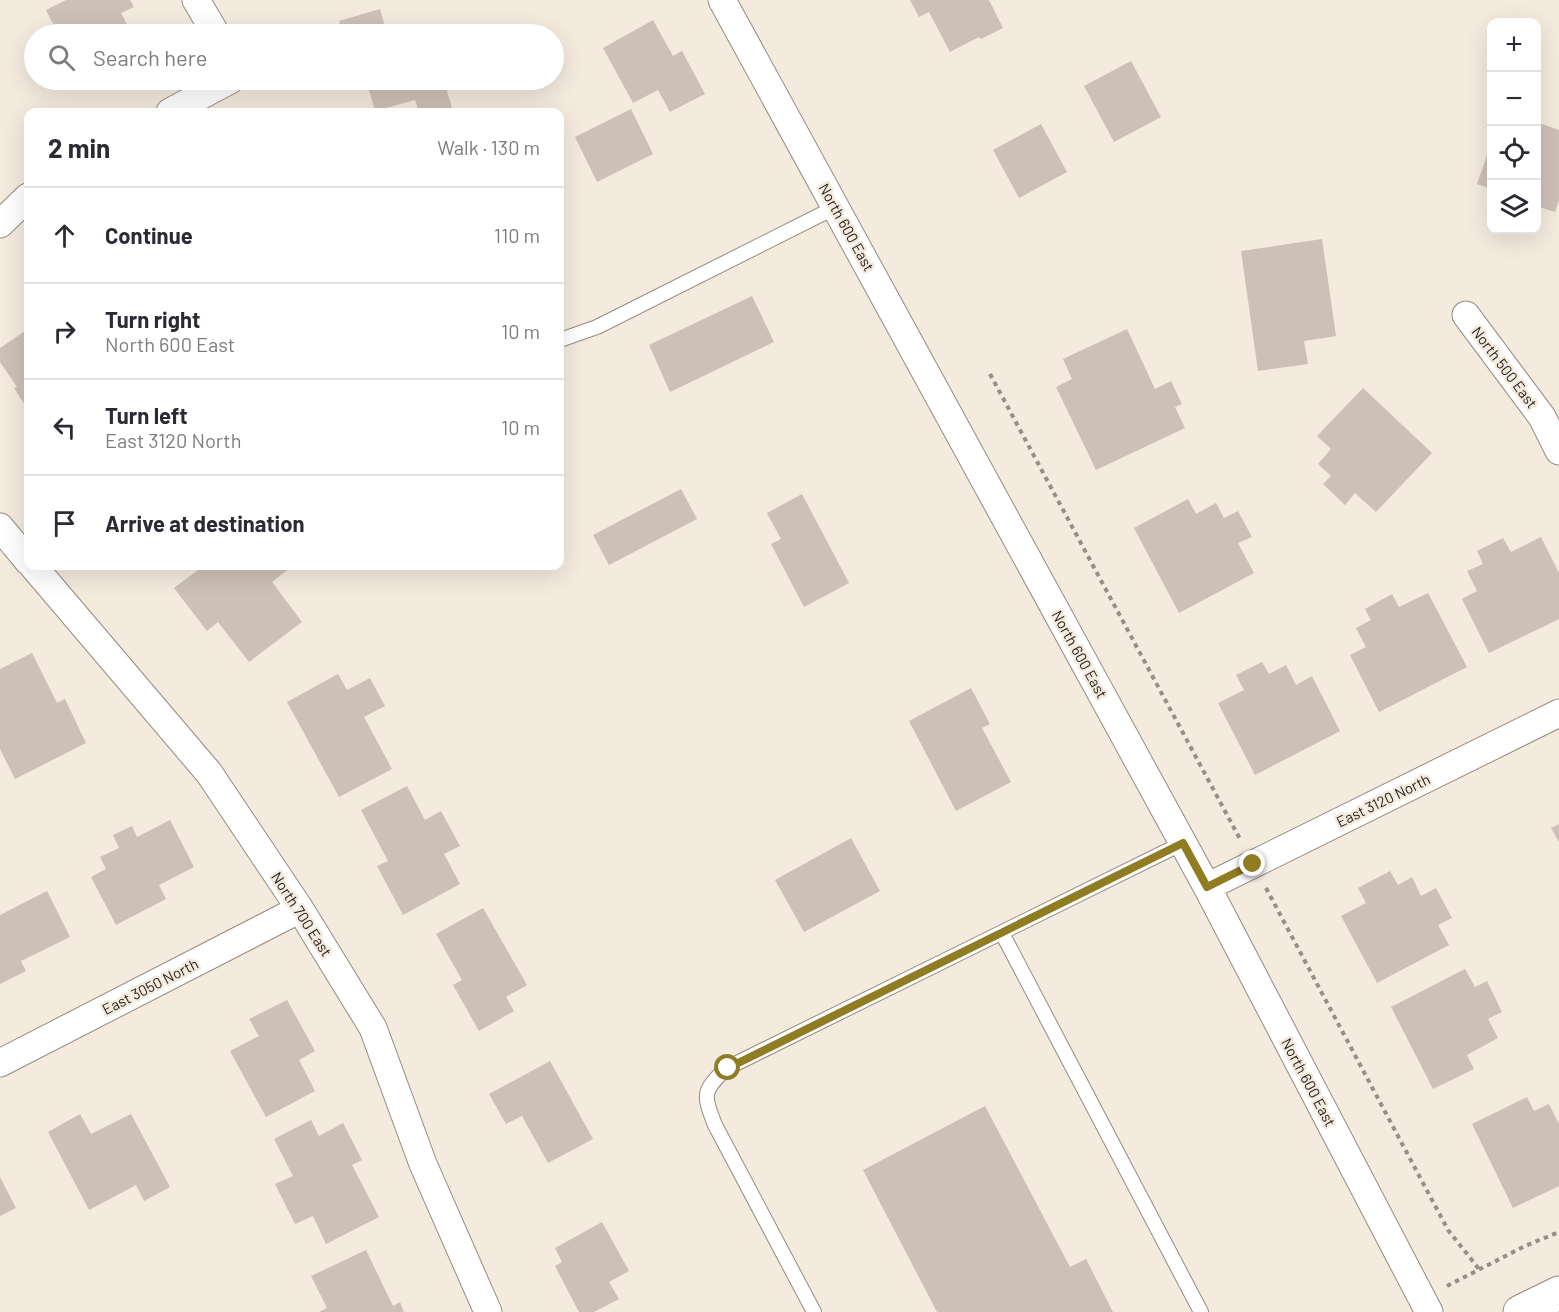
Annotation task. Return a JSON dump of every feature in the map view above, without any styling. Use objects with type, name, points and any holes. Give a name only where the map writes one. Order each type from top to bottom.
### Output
[{"type":"street","points":[[196,0],[210,24]]},
{"type":"street","name":"North 600 East","points":[[722,0],[1207,887],[1429,1312]]},
{"type":"street","points":[[178,108],[211,90]]},
{"type":"street","points":[[0,224],[24,201]]},
{"type":"street","name":"North 500 East","points":[[1466,315],[1542,417],[1559,451]]},
{"type":"street","points":[[0,527],[24,556]]},
{"type":"street","name":"North 700 East","points":[[36,570],[209,773],[300,909],[373,1028],[423,1164],[488,1312]]},
{"type":"street","name":"East 3120 North","points":[[1207,887],[1559,713]]},
{"type":"street","name":"East 3050 North","points":[[0,1063],[300,909]]},
{"type":"street","points":[[1520,1312],[1559,1293]]},
{"type":"lane","points":[[564,339],[597,327],[836,207]]},
{"type":"lane","points":[[814,1312],[715,1125],[706,1100],[710,1084],[728,1068],[1183,843]]},
{"type":"lane","points":[[1002,933],[1202,1312]]},
{"type":"path","points":[[990,374],[1234,828]]},
{"type":"path","points":[[1270,895],[1448,1230],[1479,1269],[1559,1232]]},
{"type":"building","points":[[66,0],[130,0],[134,7],[121,13],[127,24],[53,24],[46,10]]},
{"type":"building","points":[[910,0],[989,0],[1003,28],[950,52],[929,12],[919,17]]},
{"type":"building","points":[[380,9],[384,24],[340,24],[339,21]]},
{"type":"building","points":[[653,20],[673,56],[682,51],[705,94],[670,112],[658,90],[633,103],[603,48]]},
{"type":"building","points":[[1131,61],[1161,117],[1114,142],[1084,86]]},
{"type":"building","points":[[369,90],[447,90],[452,108],[418,108],[415,100],[386,108],[374,108]]},
{"type":"building","points":[[631,109],[653,154],[597,182],[575,137]]},
{"type":"building","points":[[1041,124],[1067,172],[1019,198],[993,150]]},
{"type":"building","points":[[1541,124],[1559,130],[1559,200],[1555,212],[1541,208]]},
{"type":"building","points":[[1487,155],[1487,187],[1477,184]]},
{"type":"building","points":[[1322,239],[1336,336],[1304,341],[1308,364],[1258,371],[1241,251]]},
{"type":"building","points":[[752,296],[774,342],[670,392],[649,345]]},
{"type":"building","points":[[1127,329],[1155,389],[1171,381],[1182,404],[1175,407],[1185,428],[1096,470],[1056,387],[1072,379],[1063,359]]},
{"type":"building","points":[[24,332],[24,404],[14,388],[17,387],[0,362],[0,348]]},
{"type":"building","points":[[1363,388],[1432,453],[1376,512],[1355,493],[1345,505],[1323,484],[1331,476],[1318,464],[1331,449],[1317,436]]},
{"type":"building","points":[[681,489],[697,519],[609,565],[593,535]]},
{"type":"building","points":[[802,494],[849,583],[804,607],[771,544],[781,539],[767,513]]},
{"type":"building","points":[[1188,499],[1196,514],[1216,503],[1224,518],[1238,511],[1252,537],[1238,543],[1254,573],[1179,613],[1134,528]]},
{"type":"building","points":[[1541,537],[1559,573],[1559,619],[1489,653],[1462,599],[1477,591],[1467,571],[1483,564],[1477,551],[1503,538],[1511,552]]},
{"type":"building","points":[[198,570],[287,570],[272,582],[302,622],[249,662],[218,622],[207,631],[174,588]]},
{"type":"building","points":[[1428,593],[1467,667],[1379,712],[1350,655],[1366,647],[1356,628],[1371,620],[1365,609],[1392,594],[1399,607]]},
{"type":"building","points":[[32,653],[57,703],[65,699],[86,743],[15,779],[0,749],[0,669]]},
{"type":"building","points":[[1262,662],[1269,674],[1286,665],[1296,685],[1312,676],[1340,731],[1255,775],[1218,703],[1244,690],[1236,675]]},
{"type":"building","points":[[338,674],[347,690],[370,678],[385,706],[364,717],[392,769],[339,797],[287,702]]},
{"type":"building","points":[[971,688],[990,724],[982,728],[1011,782],[956,811],[909,721]]},
{"type":"building","points":[[407,786],[425,820],[441,811],[460,846],[444,854],[460,884],[403,915],[377,866],[388,861],[361,810]]},
{"type":"building","points":[[170,820],[194,867],[159,885],[166,899],[116,925],[91,877],[106,869],[100,857],[119,848],[113,835],[132,826],[137,837]]},
{"type":"building","points":[[1559,824],[1559,842],[1551,828]]},
{"type":"building","points":[[851,838],[880,891],[804,932],[775,880]]},
{"type":"building","points":[[1390,871],[1398,885],[1412,877],[1421,896],[1436,888],[1452,918],[1438,925],[1449,945],[1377,983],[1341,916],[1366,903],[1358,888]]},
{"type":"building","points":[[47,891],[70,937],[21,961],[26,971],[0,984],[0,915]]},
{"type":"building","points":[[483,908],[527,985],[506,997],[514,1011],[479,1031],[453,985],[462,980],[436,934]]},
{"type":"building","points":[[1465,969],[1475,987],[1487,981],[1502,1012],[1488,1019],[1498,1038],[1467,1055],[1474,1069],[1433,1089],[1391,1007]]},
{"type":"building","points":[[287,1000],[315,1051],[299,1060],[315,1091],[266,1117],[230,1051],[259,1036],[249,1019]]},
{"type":"building","points":[[550,1061],[593,1139],[548,1163],[522,1116],[506,1124],[489,1094]]},
{"type":"building","points":[[1527,1097],[1534,1111],[1549,1104],[1559,1124],[1559,1186],[1513,1208],[1472,1124]]},
{"type":"building","points":[[985,1106],[1070,1267],[1086,1259],[1113,1312],[937,1312],[863,1170]]},
{"type":"building","points":[[80,1114],[91,1134],[131,1114],[170,1187],[144,1201],[136,1185],[89,1210],[48,1132]]},
{"type":"building","points":[[311,1120],[319,1136],[343,1123],[362,1160],[352,1165],[379,1217],[326,1244],[313,1216],[295,1224],[275,1184],[293,1176],[274,1139]]},
{"type":"building","points":[[0,1177],[16,1208],[0,1216]]},
{"type":"building","points":[[602,1222],[629,1271],[609,1282],[619,1299],[594,1312],[579,1312],[555,1266],[562,1262],[555,1248]]},
{"type":"building","points":[[366,1250],[393,1306],[400,1302],[404,1312],[319,1312],[327,1308],[311,1276]]},
{"type":"route","points":[[728,1068],[1183,843],[1207,887],[1253,864]]}]
